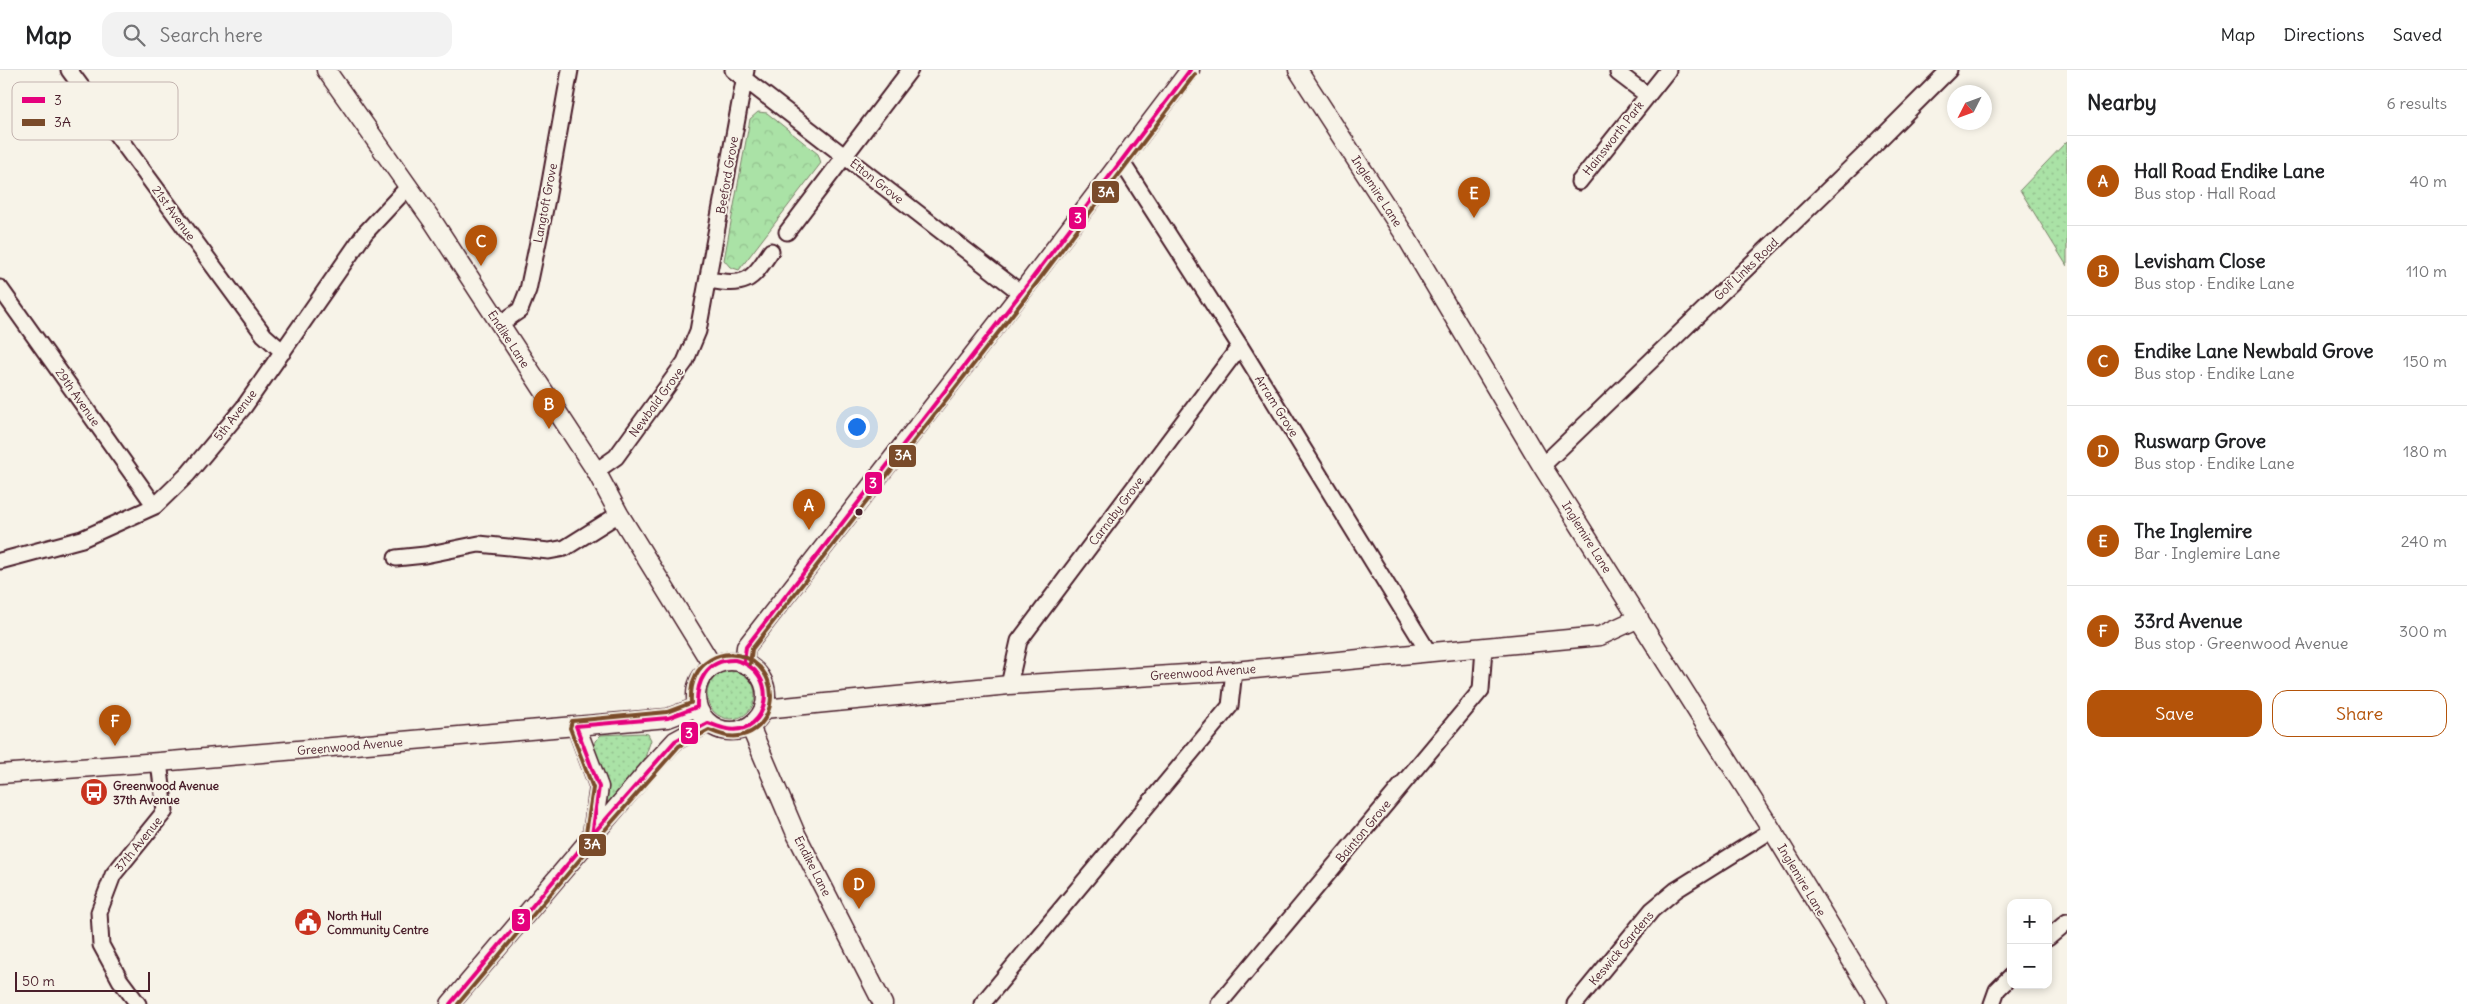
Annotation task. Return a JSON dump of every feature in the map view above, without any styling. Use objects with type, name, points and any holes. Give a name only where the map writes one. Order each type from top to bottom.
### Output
[{"type":"street","name":"21st Avenue","points":[[69,70],[78,82]]},
{"type":"street","name":"Endike Lane","points":[[326,70],[408,187],[596,471],[619,514],[712,665]]},
{"type":"street","name":"Langtoft Grove","points":[[500,324],[520,310],[528,290],[547,199],[570,70]]},
{"type":"street","points":[[787,232],[910,70]]},
{"type":"street","points":[[744,663],[746,647],[1022,293],[1190,70]]},
{"type":"street","name":"Inglemire Lane","points":[[1298,70],[1408,240],[1542,466],[1772,830],[1878,1004]]},
{"type":"street","name":"Hainsworth Park","points":[[1579,182],[1668,70]]},
{"type":"street","name":"Golf Links Road","points":[[1542,466],[1850,169],[1949,70]]},
{"type":"street","name":"Etton Grove","points":[[741,73],[1022,293]]},
{"type":"street","name":"Beeford Grove","points":[[708,280],[741,73]]},
{"type":"street","name":"Hainsworth Park","points":[[1618,73],[1647,95]]},
{"type":"street","name":"21st Avenue","points":[[120,140],[264,336],[283,352]]},
{"type":"street","name":"Arram Grove","points":[[1121,161],[1240,346],[1429,653]]},
{"type":"street","name":"5th Avenue","points":[[0,561],[82,539],[155,506],[188,474],[244,407],[365,233],[408,187]]},
{"type":"street","points":[[708,280],[729,283],[745,282],[759,270],[772,251]]},
{"type":"street","name":"Newbald Grove","points":[[596,471],[616,457],[685,362],[698,331],[708,280]]},
{"type":"street","name":"29th Avenue","points":[[0,288],[155,506]]},
{"type":"street","name":"Carnaby Grove","points":[[1009,685],[1019,641],[1240,346]]},
{"type":"street","points":[[396,558],[425,555],[479,544],[549,550],[565,548],[619,514]]},
{"type":"street","name":"Greenwood Avenue","points":[[764,709],[1009,685],[1234,671],[1600,636],[1639,618]]},
{"type":"street","name":"Bainton Grove","points":[[1219,1004],[1481,690],[1484,648]]},
{"type":"street","points":[[728,661],[744,663],[759,674],[766,690],[764,709],[750,726],[736,731],[721,730],[708,723],[697,707],[696,691],[701,676],[712,665],[728,661]]},
{"type":"street","points":[[982,1004],[1230,706],[1234,671]]},
{"type":"street","name":"Greenwood Avenue","points":[[0,774],[668,718],[697,707]]},
{"type":"street","points":[[450,1004],[592,835],[676,742],[708,723]]},
{"type":"street","points":[[576,726],[600,787],[592,835]]},
{"type":"street","name":"Endike Lane","points":[[750,726],[796,834],[883,1004]]},
{"type":"street","name":"37th Avenue","points":[[138,1004],[120,980],[101,945],[99,912],[113,875],[165,811],[159,762]]},
{"type":"street","name":"Keswick Gardens","points":[[1575,1004],[1652,910],[1676,890],[1772,830]]},
{"type":"street","points":[[2052,935],[2067,922]]},
{"type":"street","points":[[1992,1004],[1997,990],[2007,980]]},
{"type":"green space","points":[[758,112],[767,113],[818,154],[821,163],[739,270],[730,267],[724,260],[750,119]]},
{"type":"green space","points":[[2067,141],[2067,266],[2020,190]]},
{"type":"green space","points":[[726,671],[736,671],[748,678],[755,690],[755,700],[748,712],[736,719],[726,719],[718,715],[711,708],[707,700],[707,690],[711,682],[718,675]]},
{"type":"green space","points":[[648,734],[651,740],[642,766],[606,811],[609,786],[594,748],[595,741],[601,735]]},
{"type":"transit line","name":"3","points":[[744,663],[746,647],[1021,293],[1190,70]]},
{"type":"transit line","name":"3A","points":[[750,664],[752,649],[1026,297],[1195,74]]},
{"type":"transit line","name":"3A","points":[[458,1004],[597,839],[679,746],[709,730],[727,736],[743,735],[755,729],[764,719],[770,707],[771,693],[768,679],[760,667],[742,656],[728,654],[719,656],[705,664],[694,678],[691,690],[691,703],[667,712],[572,721],[570,728],[593,788],[586,833]]},
{"type":"transit line","name":"3","points":[[735,660],[750,666],[759,676],[764,688],[764,701],[761,713],[753,723],[742,729],[727,729],[708,723],[675,741],[592,835],[599,787],[576,726],[668,718],[697,707],[698,689],[705,674],[717,663],[735,660]]},
{"type":"transit line","name":"3","points":[[450,1004],[592,835]]},
{"type":"place","name":"The Inglemire","points":[[1474,218]]},
{"type":"place","name":"Endike Lane Newbald Grove","points":[[481,266]]},
{"type":"place","name":"Levisham Close","points":[[549,429]]},
{"type":"place","name":"Hall Road Endike Lane","points":[[809,530]]},
{"type":"place","name":"33rd Avenue","points":[[115,746]]},
{"type":"place","name":"Greenwood Avenue 37th Avenue","points":[[94,792]]},
{"type":"place","name":"Ruswarp Grove","points":[[859,909]]},
{"type":"place","name":"North Hull Community Centre","points":[[308,922]]}]
